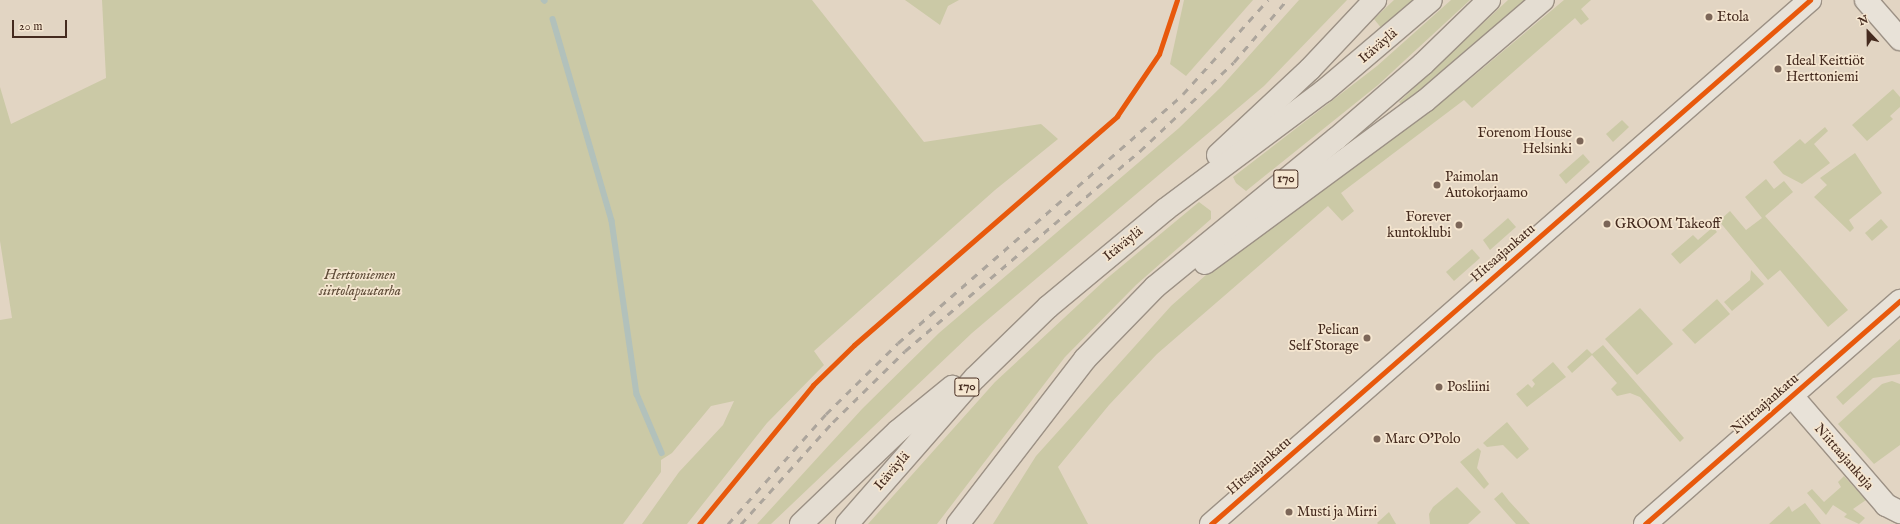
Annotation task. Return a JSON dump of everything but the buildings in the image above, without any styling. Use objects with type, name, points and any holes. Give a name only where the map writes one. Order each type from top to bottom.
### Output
[{"type":"highway","points":[[1166,209],[1375,0]]},
{"type":"highway","name":"Itäväylä","points":[[847,524],[975,378],[1048,307],[1166,209],[1324,91],[1431,0]]},
{"type":"highway","name":"170","points":[[958,524],[1085,359],[1155,288],[1336,139],[1423,64],[1489,0]]},
{"type":"highway","points":[[1085,359],[1232,242],[1425,101],[1543,0]]},
{"type":"highway","points":[[801,524],[898,431],[1048,307]]},
{"type":"street","name":"Hitsaajankatu","points":[[1211,524],[1810,0]]},
{"type":"street","points":[[1866,0],[1900,39]]},
{"type":"street","name":"Niittaajankatu","points":[[1645,524],[1900,301]]},
{"type":"street","name":"Niittaajankuja","points":[[1792,396],[1886,505],[1900,512]]},
{"type":"green space","name":"Herttoniemen siirtolapuutarha","points":[[102,0],[812,0],[924,142],[1041,124],[1058,139],[995,190],[814,351],[824,365],[767,423],[687,524],[642,524],[679,472],[723,425],[734,401],[711,406],[672,453],[661,460],[661,472],[623,524],[0,524],[0,320],[12,318],[0,241],[0,87],[11,124],[106,78]]},
{"type":"green space","points":[[905,0],[959,0],[948,6],[940,25]]},
{"type":"green space","points":[[1184,0],[1253,0],[1186,76],[1170,64]]},
{"type":"green space","points":[[1299,0],[1347,0],[1264,86],[972,333],[771,524],[757,524],[862,409],[939,333],[1179,128],[1221,87]]},
{"type":"green space","points":[[1394,0],[1417,0],[1382,29],[1374,19]]},
{"type":"green space","points":[[1451,0],[1470,0],[1378,85],[1246,191],[1236,183],[1233,177],[1377,66]]},
{"type":"green space","points":[[1508,0],[1525,0],[1481,42],[1403,106],[1399,102]]},
{"type":"green space","points":[[1564,0],[1591,0],[1581,9],[1589,19],[1581,25],[1575,18],[1472,108],[1464,100],[1341,193],[1354,211],[1342,221],[1328,206],[1157,354],[1109,405],[1058,467],[1088,524],[993,524],[1036,456],[1171,306],[1233,251],[1470,79]]},
{"type":"green space","points":[[1893,89],[1900,97],[1900,107],[1890,116],[1893,119],[1867,141],[1852,125]]},
{"type":"green space","points":[[1622,120],[1629,127],[1613,142],[1606,134]]},
{"type":"green space","points":[[1825,127],[1828,131],[1814,144],[1830,163],[1802,184],[1783,174],[1773,162],[1800,139],[1805,144]]},
{"type":"green space","points":[[1855,153],[1882,193],[1849,220],[1854,228],[1850,232],[1814,197],[1827,185],[1820,178]]},
{"type":"green space","points":[[1583,154],[1590,162],[1566,184],[1559,175]]},
{"type":"green space","points":[[1766,179],[1774,189],[1784,181],[1793,192],[1765,216],[1848,310],[1828,327],[1780,270],[1768,280],[1719,221],[1730,211],[1746,230],[1762,218],[1745,197]]},
{"type":"green space","points":[[1199,202],[1211,211],[1211,219],[1136,285],[1065,357],[937,524],[868,524],[995,382],[1105,280]]},
{"type":"green space","points":[[1508,218],[1516,227],[1490,250],[1483,240]]},
{"type":"green space","points":[[1881,219],[1888,227],[1872,241],[1865,233]]},
{"type":"green space","points":[[1713,227],[1717,232],[1680,264],[1671,254],[1693,235],[1698,240]]},
{"type":"green space","points":[[1472,249],[1480,258],[1454,281],[1446,272]]},
{"type":"green space","points":[[1751,270],[1764,284],[1732,311],[1724,302],[1750,280]]},
{"type":"green space","points":[[1717,299],[1730,314],[1695,344],[1682,330]]},
{"type":"green space","points":[[1640,308],[1673,344],[1637,375],[1605,339]]},
{"type":"green space","points":[[1900,339],[1900,374],[1873,378],[1843,405],[1836,397]]},
{"type":"green space","points":[[1603,345],[1684,438],[1680,442],[1640,397],[1630,393],[1617,396],[1611,389],[1617,383],[1592,355],[1572,373],[1567,367],[1587,349],[1592,354]]},
{"type":"green space","points":[[1553,362],[1566,377],[1527,407],[1516,394],[1528,384],[1532,388],[1535,384],[1532,380]]},
{"type":"green space","points":[[1892,381],[1900,384],[1900,445],[1874,464],[1838,424],[1882,384]]},
{"type":"green space","points":[[1507,422],[1529,449],[1517,459],[1503,445],[1487,447],[1483,443]]},
{"type":"green space","points":[[1478,448],[1481,451],[1477,468],[1489,484],[1484,489],[1460,462]]},
{"type":"green space","points":[[1844,476],[1866,500],[1853,509],[1865,518],[1859,524],[1844,517],[1847,514],[1833,505],[1826,515],[1807,493],[1812,489],[1824,502],[1841,487],[1838,482]]},
{"type":"green space","points":[[1457,487],[1481,512],[1468,524],[1430,524],[1429,514],[1433,507]]},
{"type":"green space","points":[[1502,492],[1530,524],[1516,524],[1494,499]]},
{"type":"green space","points":[[1805,503],[1821,524],[1769,524],[1789,506],[1792,512]]},
{"type":"green space","points":[[1389,512],[1396,524],[1377,523]]},
{"type":"waterway","points":[[553,19],[612,221],[637,394],[662,453]]},
{"type":"railway","points":[[728,524],[826,414],[898,343],[1183,94],[1268,0]]},
{"type":"railway","points":[[741,524],[833,422],[905,351],[1140,151],[1234,62],[1287,0]]},
{"type":"cycle path","points":[[699,524],[813,385],[854,345],[1117,116],[1159,54],[1177,0]]},
{"type":"cycle path","points":[[1211,524],[1810,0]]},
{"type":"cycle path","points":[[1645,524],[1900,301]]},
{"type":"place","name":"Etola","points":[[1709,17]]},
{"type":"place","name":"Ideal Keittiöt Herttoniemi","points":[[1778,69]]},
{"type":"place","name":"Forenom House Helsinki","points":[[1580,141]]},
{"type":"place","name":"Paimolan Autokorjaamo","points":[[1437,185]]},
{"type":"place","name":"GROOM Takeoff","points":[[1607,224]]},
{"type":"place","name":"Forever kuntoklubi","points":[[1459,225]]},
{"type":"place","name":"Pelican Self Storage","points":[[1367,338]]},
{"type":"place","name":"Posliini","points":[[1439,387]]},
{"type":"place","name":"Marc O'Polo","points":[[1377,439]]},
{"type":"place","name":"Musti ja Mirri","points":[[1289,512]]}]
